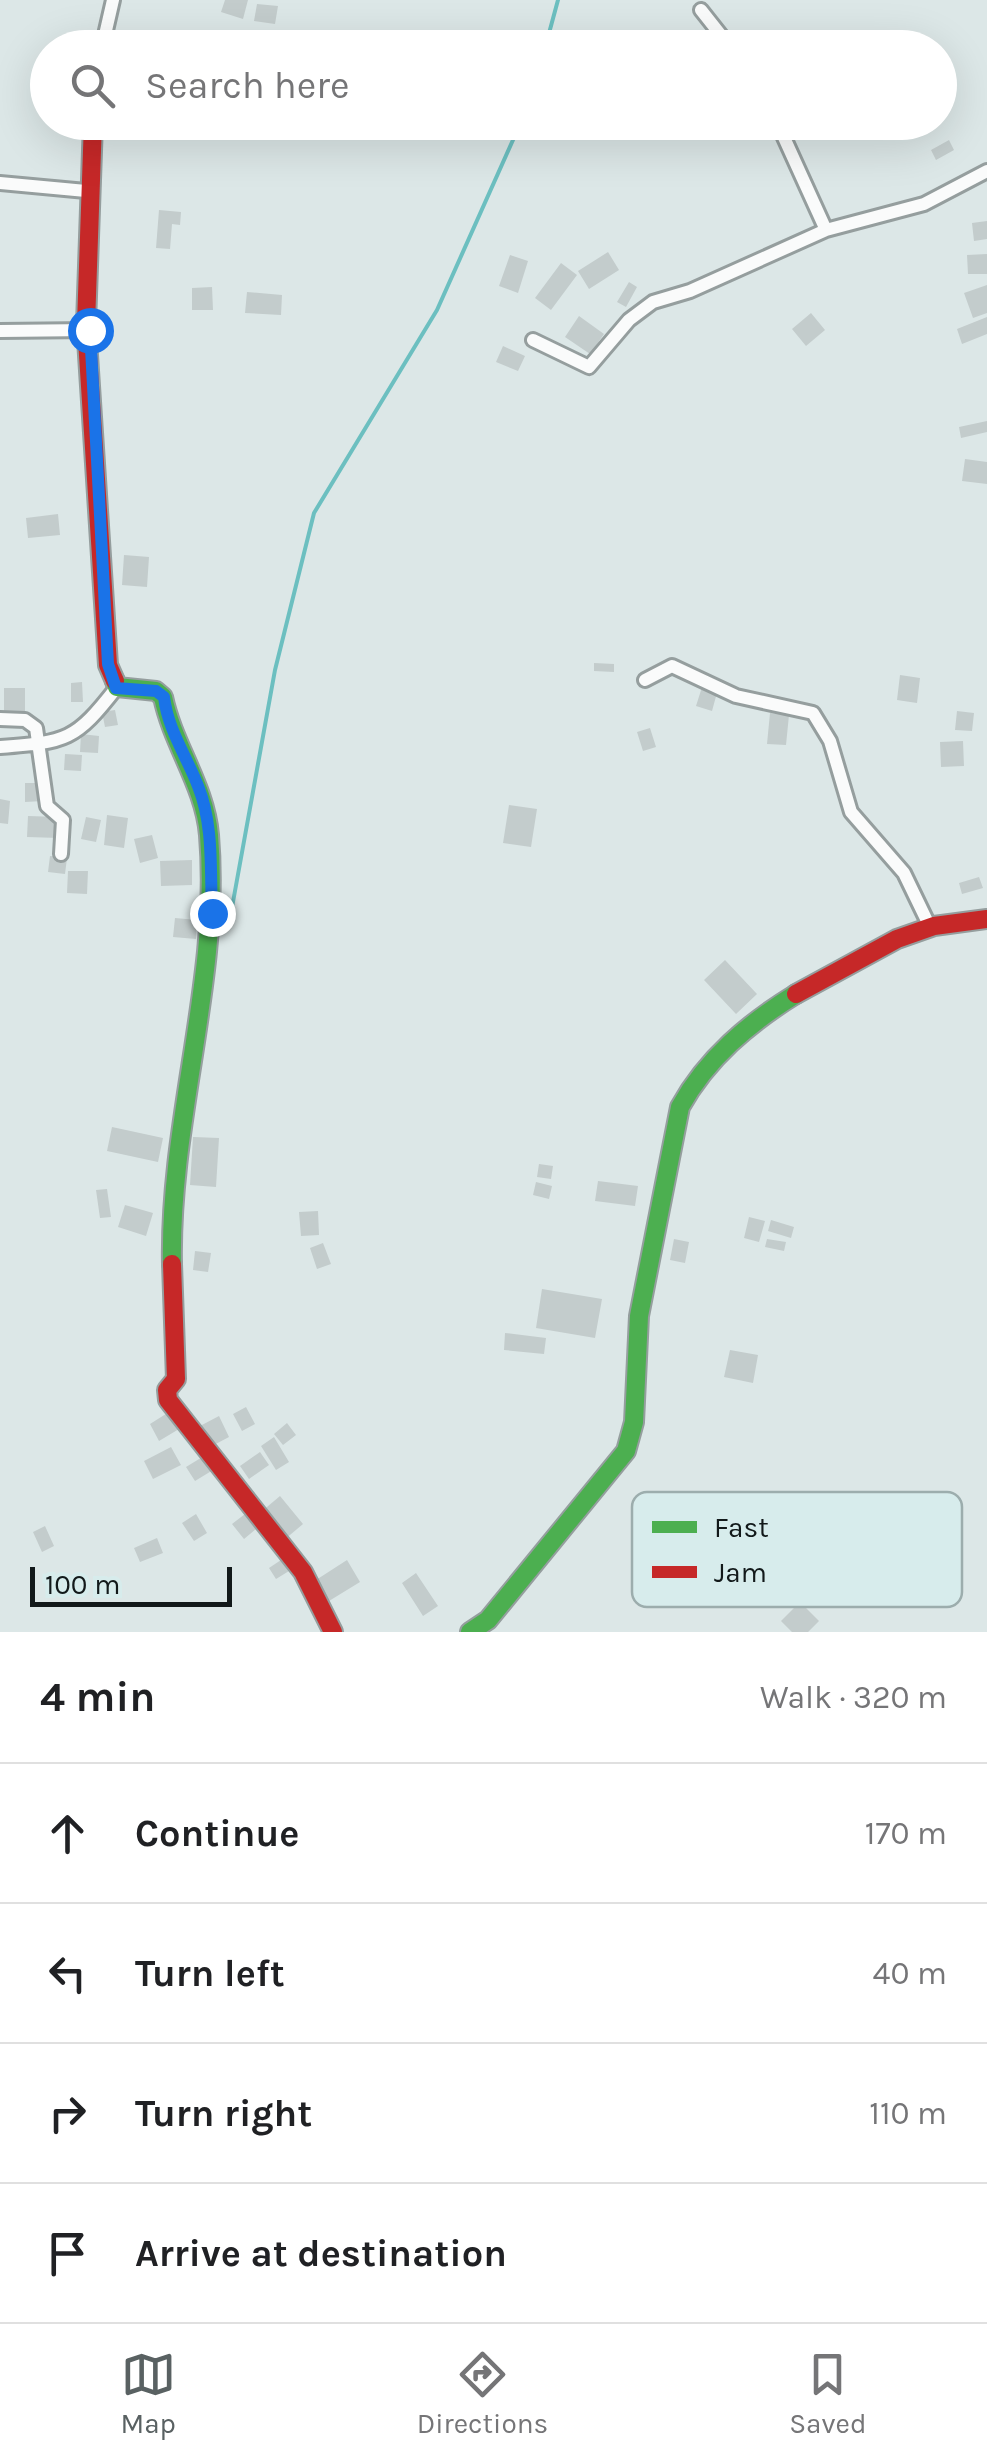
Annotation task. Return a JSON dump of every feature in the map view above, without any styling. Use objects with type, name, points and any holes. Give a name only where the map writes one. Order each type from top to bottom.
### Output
[{"type":"street","points":[[106,30],[113,0]]},
{"type":"street","points":[[701,10],[716,30]]},
{"type":"street","points":[[92,140],[86,191],[90,330],[108,664],[116,688]]},
{"type":"street","points":[[784,140],[826,230]]},
{"type":"street","points":[[533,340],[589,367],[629,320],[652,302],[690,291],[826,230],[924,204],[987,171]]},
{"type":"street","points":[[0,183],[86,191]]},
{"type":"street","points":[[0,331],[90,330]]},
{"type":"street","points":[[645,680],[672,666],[736,696],[813,713],[830,741],[851,812],[904,873],[930,927]]},
{"type":"street","points":[[0,746],[41,744],[72,736],[86,727],[116,688]]},
{"type":"street","points":[[116,688],[156,691],[164,697],[167,721],[199,788],[209,829],[210,946],[192,1025],[172,1194],[176,1378],[167,1390],[168,1400],[303,1572],[334,1632]]},
{"type":"street","points":[[0,719],[25,720],[36,728],[47,806],[64,820],[61,854]]},
{"type":"street","points":[[470,1632],[488,1620],[626,1451],[634,1433],[636,1332],[671,1142],[680,1106],[692,1082],[714,1055],[758,1017],[880,948],[930,927],[987,919]]},
{"type":"building","points":[[225,0],[248,0],[243,19],[221,12]]},
{"type":"building","points":[[257,4],[278,6],[275,24],[254,21]]},
{"type":"building","points":[[949,140],[954,150],[936,160],[931,150]]},
{"type":"building","points":[[159,210],[181,212],[180,225],[172,224],[170,249],[156,248]]},
{"type":"building","points":[[987,221],[987,239],[974,241],[972,223]]},
{"type":"building","points":[[608,252],[619,270],[589,289],[578,271]]},
{"type":"building","points":[[987,254],[987,274],[968,274],[967,255]]},
{"type":"building","points":[[510,255],[528,261],[518,293],[499,286]]},
{"type":"building","points":[[561,263],[577,275],[551,310],[535,298]]},
{"type":"building","points":[[629,282],[637,287],[626,307],[617,302]]},
{"type":"building","points":[[987,285],[987,313],[973,318],[964,293]]},
{"type":"building","points":[[212,287],[213,310],[192,310],[192,288]]},
{"type":"building","points":[[247,292],[282,295],[281,315],[245,313]]},
{"type":"building","points":[[811,313],[825,330],[806,346],[792,329]]},
{"type":"building","points":[[579,316],[604,334],[590,354],[565,337]]},
{"type":"building","points":[[987,317],[987,334],[962,344],[957,329]]},
{"type":"building","points":[[503,346],[525,356],[518,371],[496,362]]},
{"type":"building","points":[[987,421],[987,432],[961,438],[959,427]]},
{"type":"building","points":[[965,459],[987,462],[987,484],[962,481]]},
{"type":"building","points":[[58,514],[60,535],[28,538],[26,518]]},
{"type":"building","points":[[124,555],[149,557],[147,587],[122,585]]},
{"type":"building","points":[[594,663],[614,664],[614,672],[594,671]]},
{"type":"building","points":[[900,675],[920,678],[917,703],[897,700]]},
{"type":"building","points":[[82,682],[83,702],[71,702],[71,683]]},
{"type":"building","points":[[703,684],[718,689],[712,711],[696,706]]},
{"type":"building","points":[[4,688],[25,688],[25,715],[4,715]]},
{"type":"building","points":[[115,710],[118,725],[105,727],[102,712]]},
{"type":"building","points":[[957,711],[974,713],[972,731],[955,730]]},
{"type":"building","points":[[770,713],[789,715],[786,745],[767,744]]},
{"type":"building","points":[[650,728],[656,747],[643,751],[637,732]]},
{"type":"building","points":[[81,734],[99,736],[98,753],[80,752]]},
{"type":"building","points":[[963,741],[964,766],[941,767],[940,742]]},
{"type":"building","points":[[65,754],[82,755],[81,771],[64,770]]},
{"type":"building","points":[[25,783],[43,783],[43,801],[25,802]]},
{"type":"building","points":[[0,799],[10,801],[8,824],[0,823]]},
{"type":"building","points":[[509,805],[537,809],[531,847],[503,843]]},
{"type":"building","points":[[107,815],[128,818],[124,848],[104,845]]},
{"type":"building","points":[[28,816],[59,817],[59,838],[27,837]]},
{"type":"building","points":[[86,817],[101,820],[96,842],[81,839]]},
{"type":"building","points":[[152,835],[158,858],[140,863],[134,839]]},
{"type":"building","points":[[50,856],[67,858],[65,874],[48,872]]},
{"type":"building","points":[[192,860],[192,885],[161,886],[160,861]]},
{"type":"building","points":[[68,871],[88,871],[87,894],[67,893]]},
{"type":"building","points":[[979,877],[983,888],[962,894],[959,883]]},
{"type":"building","points":[[175,918],[197,920],[196,939],[173,937]]},
{"type":"building","points":[[725,960],[757,994],[736,1014],[704,980]]},
{"type":"building","points":[[112,1127],[163,1138],[158,1162],[107,1151]]},
{"type":"building","points":[[193,1137],[219,1138],[216,1187],[190,1185]]},
{"type":"building","points":[[539,1164],[553,1166],[551,1179],[537,1177]]},
{"type":"building","points":[[598,1181],[638,1186],[635,1206],[595,1201]]},
{"type":"building","points":[[536,1182],[552,1186],[549,1199],[533,1195]]},
{"type":"building","points":[[107,1189],[111,1217],[100,1218],[96,1190]]},
{"type":"building","points":[[125,1205],[153,1213],[146,1236],[118,1227]]},
{"type":"building","points":[[318,1211],[319,1235],[301,1236],[299,1212]]},
{"type":"building","points":[[749,1217],[765,1221],[759,1242],[744,1238]]},
{"type":"building","points":[[771,1220],[794,1227],[791,1238],[768,1231]]},
{"type":"building","points":[[674,1239],[689,1242],[685,1263],[670,1260]]},
{"type":"building","points":[[767,1239],[786,1242],[784,1251],[765,1247]]},
{"type":"building","points":[[323,1243],[331,1264],[317,1269],[310,1248]]},
{"type":"building","points":[[195,1251],[211,1253],[208,1272],[193,1270]]},
{"type":"building","points":[[542,1289],[602,1299],[595,1338],[536,1328]]},
{"type":"building","points":[[505,1333],[546,1338],[544,1354],[504,1350]]},
{"type":"building","points":[[730,1350],[758,1355],[753,1383],[724,1377]]},
{"type":"building","points":[[246,1407],[255,1424],[242,1431],[233,1414]]},
{"type":"building","points":[[169,1412],[179,1429],[159,1441],[150,1424]]},
{"type":"building","points":[[219,1416],[229,1437],[210,1447],[200,1426]]},
{"type":"building","points":[[287,1423],[296,1435],[283,1445],[274,1434]]},
{"type":"building","points":[[274,1437],[289,1462],[276,1470],[261,1446]]},
{"type":"building","points":[[171,1447],[181,1465],[153,1479],[144,1461]]},
{"type":"building","points":[[260,1452],[269,1465],[249,1479],[240,1466]]},
{"type":"building","points":[[204,1456],[213,1470],[195,1481],[186,1467]]},
{"type":"building","points":[[280,1496],[303,1524],[284,1540],[261,1512]]},
{"type":"building","points":[[196,1514],[207,1533],[194,1541],[182,1523]]},
{"type":"building","points":[[245,1514],[256,1529],[244,1539],[232,1524]]},
{"type":"building","points":[[45,1526],[54,1546],[42,1552],[33,1532]]},
{"type":"building","points":[[157,1538],[163,1553],[140,1562],[134,1548]]},
{"type":"building","points":[[281,1560],[289,1571],[276,1579],[269,1568]]},
{"type":"building","points":[[347,1560],[360,1582],[329,1601],[316,1580]]},
{"type":"building","points":[[416,1573],[438,1606],[423,1616],[402,1583]]},
{"type":"building","points":[[795,1607],[805,1607],[819,1621],[808,1632],[792,1632],[781,1621]]},
{"type":"waterway","points":[[550,30],[558,0]]},
{"type":"waterway","points":[[231,913],[275,670],[314,513],[437,310],[513,140]]},
{"type":"traffic: fast","points":[[115,681],[117,687],[156,691],[163,697],[202,800],[209,835],[208,942],[178,1156],[172,1264]]},
{"type":"traffic: fast","points":[[470,1632],[488,1620],[626,1451],[634,1422],[639,1316],[680,1107],[703,1073],[731,1043],[796,994]]},
{"type":"traffic: jam","points":[[92,140],[86,324],[108,665],[115,681]]},
{"type":"traffic: jam","points":[[796,994],[897,939],[934,926],[987,919]]},
{"type":"traffic: jam","points":[[172,1264],[176,1379],[167,1390],[168,1400],[303,1572],[333,1632]]},
{"type":"route","points":[[90,330],[108,664],[116,688],[156,691],[164,697],[167,721],[199,788],[209,829],[212,913]]}]
